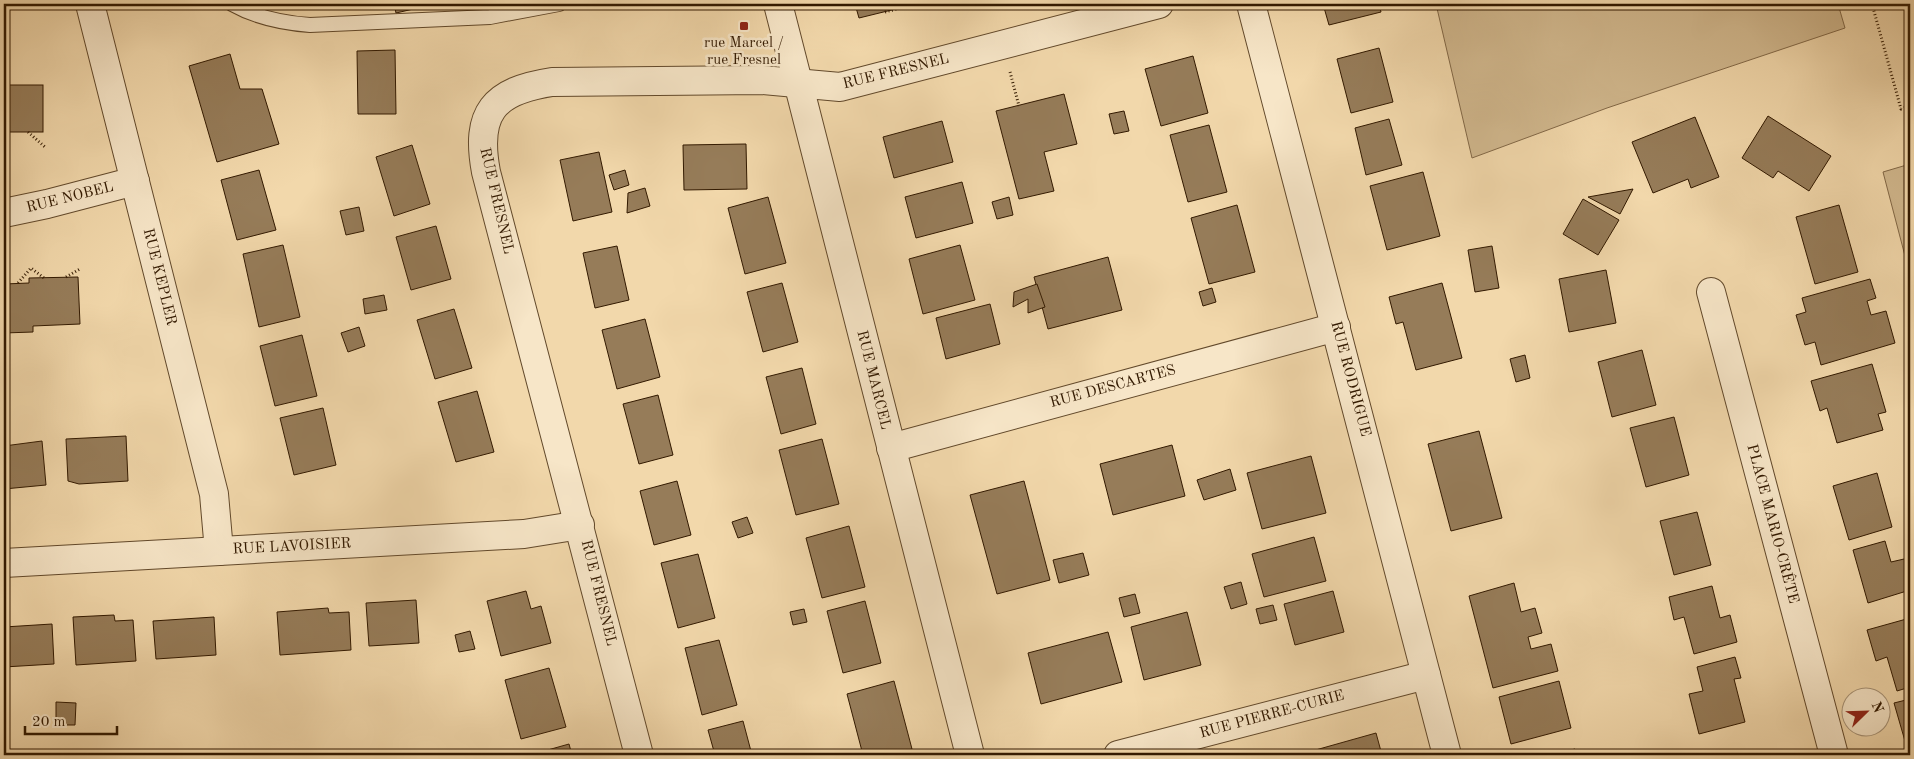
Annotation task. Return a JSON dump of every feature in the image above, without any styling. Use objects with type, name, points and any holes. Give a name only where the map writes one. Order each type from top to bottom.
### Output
[{"type":"street","name":"RUE KEPLER","points":[[90,4],[214,494],[219,551]]},
{"type":"street","name":"RUE MARCEL","points":[[778,4],[970,755]]},
{"type":"street","name":"RUE FRESNEL","points":[[639,755],[486,172],[482,133],[487,116],[499,101],[512,92],[530,85],[552,82],[762,80],[840,88],[1159,4]]},
{"type":"street","name":"RUE RODRIGUE","points":[[1251,4],[1447,755]]},
{"type":"street","name":"RUE NOBEL","points":[[4,212],[47,204],[135,181]]},
{"type":"street","name":"PLACE MARIO-CRÊTE","points":[[1711,292],[1834,755]]},
{"type":"street","name":"RUE DESCARTES","points":[[891,448],[1336,327]]},
{"type":"street","name":"RUE LAVOISIER","points":[[4,563],[524,534],[580,525]]},
{"type":"street","name":"RUE PIERRE-CURIE","points":[[1118,755],[1426,675]]},
{"type":"lane","points":[[232,4],[252,14],[284,23],[310,25],[490,17],[559,4]]},
{"type":"path","points":[[885,12],[916,4]]},
{"type":"path","points":[[928,4],[940,8]]},
{"type":"path","points":[[1872,4],[1901,108],[1910,106]]},
{"type":"path","points":[[4,140],[9,132]]},
{"type":"path","points":[[28,132],[45,147]]},
{"type":"path","points":[[18,283],[31,268],[44,278]]},
{"type":"path","points":[[66,277],[80,269]]},
{"type":"shaded area","points":[[1436,4],[1838,4],[1845,28],[1607,108],[1472,158]]},
{"type":"shaded area","points":[[1910,164],[1910,275],[1883,172]]},
{"type":"building","points":[[394,4],[435,4],[396,13]]},
{"type":"building","points":[[855,4],[916,4],[859,18]]},
{"type":"building","points":[[1323,4],[1379,4],[1381,12],[1329,25]]},
{"type":"building","points":[[1379,48],[1393,102],[1351,113],[1337,59]]},
{"type":"building","points":[[395,50],[396,114],[358,114],[357,51]]},
{"type":"building","points":[[230,54],[240,89],[262,89],[279,144],[217,162],[189,66]]},
{"type":"building","points":[[1193,56],[1208,113],[1161,126],[1145,69]]},
{"type":"building","points":[[4,85],[43,85],[43,132],[4,132]]},
{"type":"building","points":[[1064,94],[1077,144],[1044,152],[1054,191],[1019,199],[996,111]]},
{"type":"building","points":[[1124,111],[1129,131],[1114,134],[1109,114]]},
{"type":"building","points":[[1768,116],[1831,156],[1809,191],[1778,171],[1773,178],[1742,158]]},
{"type":"building","points":[[1695,117],[1719,177],[1691,188],[1688,179],[1653,193],[1632,142]]},
{"type":"building","points":[[1389,119],[1402,165],[1366,175],[1355,128]]},
{"type":"building","points":[[942,121],[953,162],[894,178],[883,137]]},
{"type":"building","points":[[1209,125],[1227,192],[1188,202],[1170,135]]},
{"type":"building","points":[[746,144],[747,189],[684,190],[683,145]]},
{"type":"building","points":[[412,145],[430,204],[394,216],[376,157]]},
{"type":"building","points":[[599,152],[612,212],[573,221],[560,160]]},
{"type":"building","points":[[259,170],[276,230],[237,240],[221,180]]},
{"type":"building","points":[[625,170],[629,185],[614,190],[609,175]]},
{"type":"building","points":[[1423,172],[1440,236],[1387,250],[1370,186]]},
{"type":"building","points":[[962,182],[973,223],[916,238],[905,197]]},
{"type":"building","points":[[645,188],[650,206],[627,213],[628,193]]},
{"type":"building","points":[[1633,189],[1620,214],[1588,197]]},
{"type":"building","points":[[768,197],[786,263],[745,274],[728,208]]},
{"type":"building","points":[[1009,197],[1013,215],[997,219],[992,202]]},
{"type":"building","points":[[1583,199],[1619,220],[1598,255],[1563,234]]},
{"type":"building","points":[[1237,205],[1255,272],[1209,284],[1191,218]]},
{"type":"building","points":[[1839,205],[1858,272],[1815,284],[1796,217]]},
{"type":"building","points":[[359,207],[364,231],[346,235],[340,211]]},
{"type":"building","points":[[436,226],[451,279],[411,290],[396,237]]},
{"type":"building","points":[[283,245],[300,317],[259,327],[243,254]]},
{"type":"building","points":[[960,245],[975,300],[923,314],[909,259]]},
{"type":"building","points":[[617,246],[629,300],[595,308],[583,253]]},
{"type":"building","points":[[1492,246],[1499,288],[1475,292],[1468,250]]},
{"type":"building","points":[[1108,257],[1122,310],[1048,329],[1034,277]]},
{"type":"building","points":[[1606,270],[1616,323],[1569,332],[1559,279]]},
{"type":"building","points":[[78,277],[80,324],[33,326],[33,332],[4,333],[4,284],[29,283],[29,278]]},
{"type":"building","points":[[1870,279],[1876,298],[1867,301],[1871,315],[1886,311],[1895,343],[1821,365],[1815,342],[1805,345],[1796,315],[1806,312],[1802,298]]},
{"type":"building","points":[[782,283],[798,342],[763,352],[747,292]]},
{"type":"building","points":[[1442,283],[1462,358],[1416,370],[1403,322],[1396,324],[1389,297]]},
{"type":"building","points":[[1037,284],[1045,307],[1028,313],[1028,299],[1013,307],[1014,292]]},
{"type":"building","points":[[1212,288],[1216,302],[1203,306],[1199,292]]},
{"type":"building","points":[[384,295],[387,310],[365,314],[363,299]]},
{"type":"building","points":[[990,304],[1000,344],[946,359],[936,318]]},
{"type":"building","points":[[454,309],[472,368],[435,379],[417,320]]},
{"type":"building","points":[[645,319],[660,377],[617,389],[602,330]]},
{"type":"building","points":[[359,327],[365,346],[348,352],[341,333]]},
{"type":"building","points":[[302,335],[317,396],[275,406],[260,346]]},
{"type":"building","points":[[1642,350],[1656,405],[1612,417],[1598,362]]},
{"type":"building","points":[[1525,355],[1530,378],[1516,382],[1510,359]]},
{"type":"building","points":[[1872,364],[1886,412],[1878,414],[1883,430],[1837,443],[1827,408],[1820,411],[1811,381]]},
{"type":"building","points":[[802,368],[816,424],[781,434],[766,377]]},
{"type":"building","points":[[477,391],[494,452],[456,462],[438,402]]},
{"type":"building","points":[[658,395],[673,455],[639,464],[623,404]]},
{"type":"building","points":[[323,408],[336,465],[294,475],[280,418]]},
{"type":"building","points":[[1674,417],[1689,475],[1646,487],[1630,428]]},
{"type":"building","points":[[1479,431],[1502,518],[1451,531],[1428,444]]},
{"type":"building","points":[[126,436],[128,481],[79,484],[68,481],[66,439]]},
{"type":"building","points":[[822,439],[839,504],[796,515],[779,450]]},
{"type":"building","points":[[42,441],[46,485],[4,489],[4,446]]},
{"type":"building","points":[[1172,445],[1185,496],[1113,515],[1100,464]]},
{"type":"building","points":[[1311,456],[1326,513],[1262,529],[1247,473]]},
{"type":"building","points":[[1230,469],[1236,490],[1204,500],[1197,480]]},
{"type":"building","points":[[1877,473],[1892,527],[1849,540],[1833,486]]},
{"type":"building","points":[[677,481],[691,535],[654,545],[640,491]]},
{"type":"building","points":[[1024,481],[1050,580],[997,594],[970,495]]},
{"type":"building","points":[[1697,512],[1711,565],[1674,575],[1660,521]]},
{"type":"building","points":[[747,517],[753,533],[738,538],[732,522]]},
{"type":"building","points":[[849,526],[865,587],[822,598],[806,538]]},
{"type":"building","points":[[1314,537],[1326,581],[1264,597],[1252,554]]},
{"type":"building","points":[[1885,541],[1891,562],[1904,559],[1910,578],[1910,590],[1868,603],[1853,550]]},
{"type":"building","points":[[1083,553],[1089,575],[1059,583],[1053,560]]},
{"type":"building","points":[[698,554],[715,618],[678,628],[661,563]]},
{"type":"building","points":[[1241,582],[1247,604],[1231,609],[1224,587]]},
{"type":"building","points":[[1514,583],[1521,612],[1535,608],[1542,633],[1528,637],[1531,649],[1551,644],[1558,671],[1493,688],[1469,596]]},
{"type":"building","points":[[1712,586],[1720,618],[1730,615],[1737,642],[1694,654],[1684,617],[1674,620],[1669,597]]},
{"type":"building","points":[[526,591],[531,609],[541,606],[551,643],[501,656],[487,601]]},
{"type":"building","points":[[1333,591],[1344,632],[1295,645],[1284,604]]},
{"type":"building","points":[[1135,594],[1140,613],[1124,617],[1119,598]]},
{"type":"building","points":[[416,600],[419,643],[369,646],[366,603]]},
{"type":"building","points":[[865,601],[881,663],[843,673],[827,611]]},
{"type":"building","points":[[1273,605],[1277,620],[1260,624],[1256,609]]},
{"type":"building","points":[[328,608],[329,613],[349,612],[351,650],[280,655],[277,612]]},
{"type":"building","points":[[804,609],[807,622],[793,625],[790,612]]},
{"type":"building","points":[[1187,612],[1201,665],[1144,680],[1131,627]]},
{"type":"building","points":[[114,615],[115,621],[133,620],[136,661],[76,665],[73,617]]},
{"type":"building","points":[[214,617],[216,655],[156,659],[153,621]]},
{"type":"building","points":[[1910,618],[1910,687],[1897,691],[1887,657],[1876,661],[1867,630]]},
{"type":"building","points":[[52,624],[54,664],[4,667],[4,627]]},
{"type":"building","points":[[470,631],[475,649],[459,652],[455,635]]},
{"type":"building","points":[[1108,632],[1122,682],[1041,704],[1028,653]]},
{"type":"building","points":[[719,640],[737,705],[702,715],[685,648]]},
{"type":"building","points":[[1735,657],[1741,678],[1734,679],[1745,722],[1699,734],[1689,694],[1703,691],[1697,667]]},
{"type":"building","points":[[549,668],[566,727],[521,739],[505,680]]},
{"type":"building","points":[[894,681],[912,749],[889,755],[863,755],[847,694]]},
{"type":"building","points":[[1559,681],[1571,728],[1511,744],[1499,697]]},
{"type":"building","points":[[1910,699],[1910,755],[1909,755],[1894,703]]},
{"type":"building","points":[[56,702],[76,703],[75,725],[56,725]]},
{"type":"building","points":[[743,721],[752,755],[715,755],[708,730]]},
{"type":"building","points":[[1376,733],[1382,755],[1313,755],[1312,751]]},
{"type":"building","points":[[569,744],[572,755],[530,755]]},
{"type":"building","points":[[1575,749],[1577,755],[1551,755]]},
{"type":"place","name":"rue Marcel / rue Fresnel","points":[[744,26]]}]
